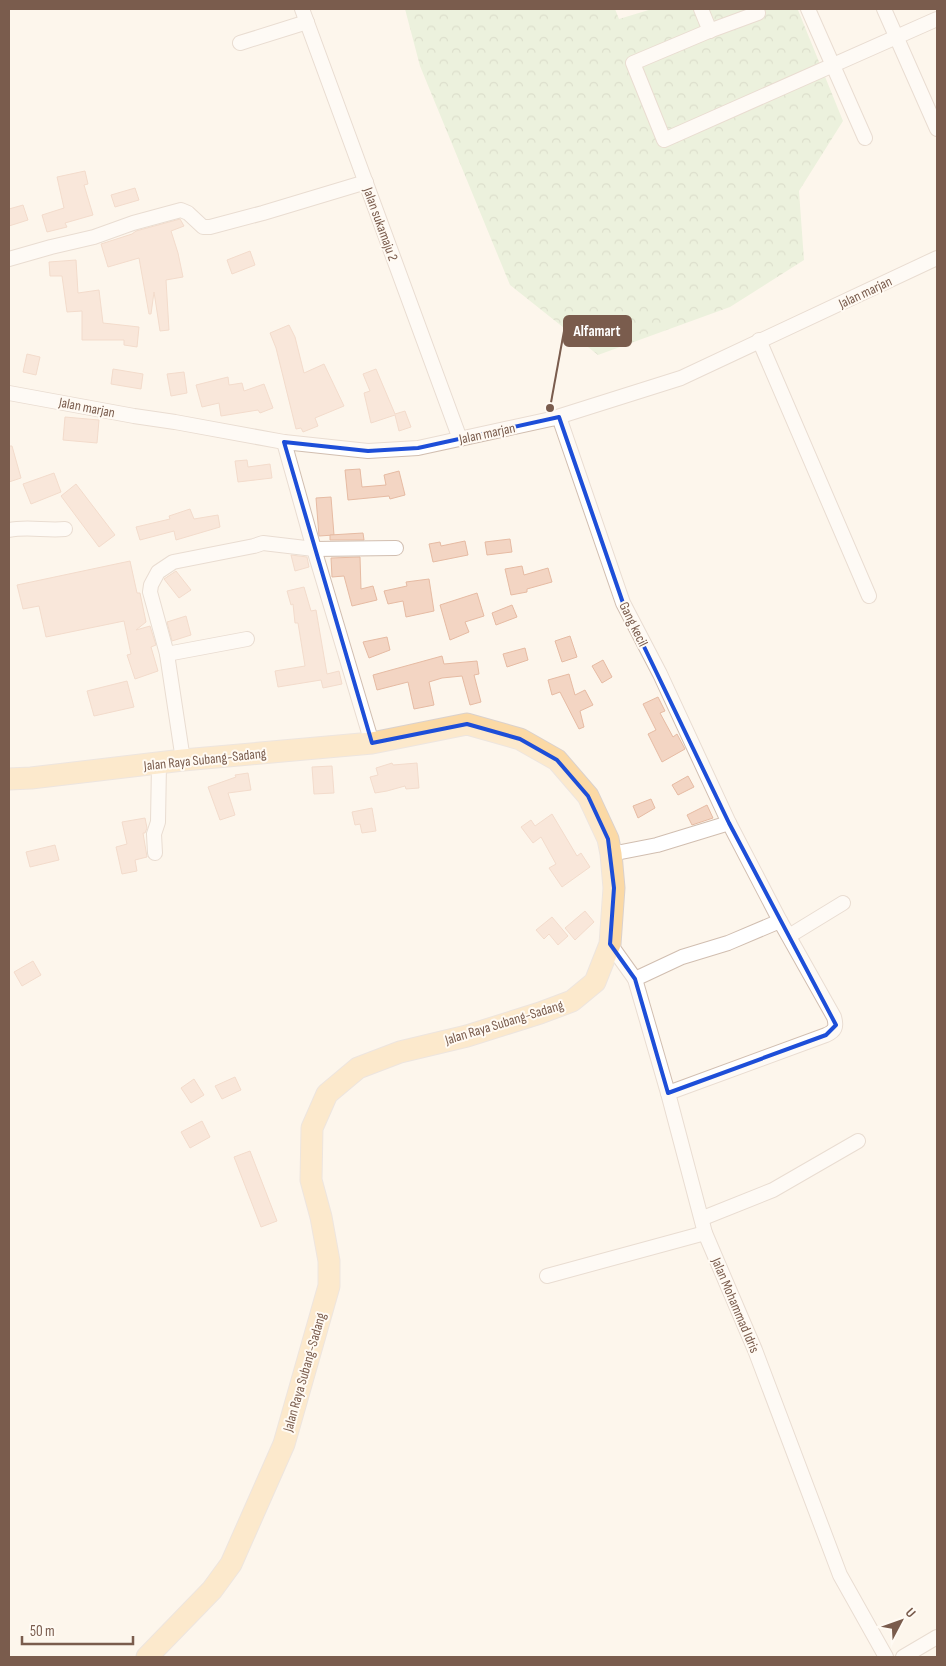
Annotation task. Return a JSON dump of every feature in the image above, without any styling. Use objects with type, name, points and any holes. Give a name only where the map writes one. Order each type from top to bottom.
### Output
[{"type":"main road","name":"Jalan Raya Subang-Sadang","points":[[9,779],[183,760],[372,743],[467,724],[520,739],[557,760],[588,796],[608,839],[611,854],[614,888],[610,944],[595,982],[572,1001],[540,1013],[468,1036],[400,1052],[358,1068],[327,1094],[312,1128],[311,1180],[321,1217],[329,1261],[329,1286],[284,1444],[231,1564],[212,1590],[147,1657]]},
{"type":"street","points":[[701,9],[710,31]]},
{"type":"street","points":[[808,9],[865,138]]},
{"type":"street","points":[[884,9],[937,129]]},
{"type":"street","points":[[758,13],[633,63],[664,140],[937,19]]},
{"type":"street","points":[[240,43],[305,15]]},
{"type":"street","name":"Jalan sukamaju 2","points":[[305,15],[460,439]]},
{"type":"street","points":[[9,259],[94,237],[133,223],[181,210],[188,213],[202,227],[210,227],[366,182]]},
{"type":"street","name":"Jalan marjan","points":[[9,393],[284,442],[368,451],[418,448],[559,417],[681,378],[937,258]]},
{"type":"street","points":[[759,340],[869,596]]},
{"type":"street","name":"Gang kecil","points":[[559,417],[623,604],[660,674],[729,823],[780,921],[834,1017],[836,1024],[835,1030],[826,1035],[668,1093]]},
{"type":"street","points":[[284,442],[372,743]]},
{"type":"street","points":[[9,530],[30,528],[53,531],[65,529]]},
{"type":"street","points":[[183,760],[167,654],[150,592],[153,579],[165,566],[173,562],[263,543],[314,549],[396,548]]},
{"type":"street","points":[[167,654],[247,639]]},
{"type":"street","points":[[154,853],[154,834],[158,822],[159,764]]},
{"type":"street","points":[[611,854],[657,845],[729,823]]},
{"type":"street","points":[[789,936],[843,903]]},
{"type":"street","points":[[635,979],[682,957],[728,943],[780,921]]},
{"type":"street","name":"Jalan Mohammad Idris","points":[[610,944],[635,979],[703,1218],[705,1233],[755,1350],[840,1575],[886,1657]]},
{"type":"street","points":[[703,1218],[773,1190],[858,1141]]},
{"type":"street","points":[[547,1276],[705,1233]]},
{"type":"street","points":[[903,1657],[937,1638]]},
{"type":"highlighted area","points":[[559,417],[623,603],[729,823],[836,1025],[826,1035],[668,1093],[635,979],[610,944],[614,888],[608,839],[588,796],[557,760],[520,739],[467,724],[372,743],[284,442],[368,451],[418,448]]},
{"type":"green space","points":[[405,9],[615,9],[619,19],[652,9],[798,10],[843,121],[799,191],[804,260],[730,307],[598,355],[510,285],[420,66]]},
{"type":"building","points":[[85,171],[88,184],[84,185],[93,215],[65,223],[67,227],[47,232],[42,215],[64,208],[57,177]]},
{"type":"building","points":[[135,188],[139,200],[115,207],[111,195]]},
{"type":"building","points":[[23,205],[28,220],[9,226],[9,209]]},
{"type":"building","points":[[180,219],[184,226],[171,231],[183,277],[166,280],[169,330],[160,331],[154,292],[151,314],[149,314],[139,258],[108,267],[101,244],[136,231]]},
{"type":"building","points":[[250,251],[255,265],[232,274],[227,260]]},
{"type":"building","points":[[76,260],[78,293],[99,290],[103,323],[139,327],[137,347],[124,345],[124,340],[82,340],[82,311],[67,312],[62,276],[50,276],[49,262]]},
{"type":"building","points":[[289,325],[295,337],[304,373],[324,364],[344,406],[315,418],[318,426],[303,432],[301,428],[296,429],[276,348],[270,333]]},
{"type":"building","points":[[27,354],[40,357],[36,375],[23,372]]},
{"type":"building","points":[[113,369],[143,374],[141,389],[111,384]]},
{"type":"building","points":[[376,369],[395,414],[405,411],[411,427],[399,431],[395,415],[371,423],[364,393],[370,391],[363,374]]},
{"type":"building","points":[[184,372],[187,393],[171,396],[167,374]]},
{"type":"building","points":[[228,377],[229,385],[242,383],[244,391],[264,384],[273,408],[260,413],[258,410],[221,416],[219,403],[202,407],[196,385]]},
{"type":"building","points":[[65,417],[99,420],[97,443],[63,440]]},
{"type":"building","points":[[9,446],[12,446],[21,478],[9,482]]},
{"type":"building","points":[[247,460],[248,467],[270,464],[272,478],[238,482],[235,461]]},
{"type":"building","points":[[360,469],[362,487],[386,485],[384,475],[399,471],[405,495],[390,499],[389,496],[348,500],[345,470]]},
{"type":"building","points":[[54,473],[61,492],[31,504],[23,484]]},
{"type":"building","points":[[76,484],[115,535],[99,547],[61,496]]},
{"type":"building","points":[[331,497],[334,535],[319,536],[316,498]]},
{"type":"building","points":[[190,509],[194,519],[218,515],[220,527],[176,540],[174,531],[140,540],[136,527],[170,519],[169,516]]},
{"type":"building","points":[[363,533],[364,540],[330,540],[330,535]]},
{"type":"building","points":[[510,539],[512,552],[487,555],[485,542]]},
{"type":"building","points":[[465,541],[468,555],[433,562],[429,544],[440,542],[441,546]]},
{"type":"building","points":[[291,555],[307,557],[309,567],[295,571]]},
{"type":"building","points":[[360,557],[361,589],[373,586],[377,600],[352,606],[344,576],[332,577],[331,558]]},
{"type":"building","points":[[130,561],[137,593],[140,593],[146,622],[136,630],[150,626],[156,645],[151,647],[158,671],[135,679],[127,655],[131,654],[124,621],[46,637],[39,606],[23,609],[17,585]]},
{"type":"building","points":[[522,566],[524,575],[548,568],[552,582],[527,589],[527,592],[511,595],[505,569]]},
{"type":"building","points":[[176,571],[191,590],[179,598],[164,579]]},
{"type":"building","points":[[429,579],[434,611],[406,617],[403,601],[388,604],[384,591],[407,586],[406,582]]},
{"type":"building","points":[[304,587],[311,611],[316,610],[327,674],[339,671],[342,684],[323,688],[321,680],[278,687],[275,671],[305,666],[298,623],[295,623],[293,604],[291,605],[287,591]]},
{"type":"building","points":[[477,593],[484,616],[465,622],[469,632],[450,640],[440,605]]},
{"type":"building","points":[[512,605],[517,617],[496,625],[492,613]]},
{"type":"building","points":[[186,616],[191,635],[172,641],[167,622]]},
{"type":"building","points":[[570,636],[577,657],[562,662],[555,641]]},
{"type":"building","points":[[387,637],[390,650],[369,658],[363,642]]},
{"type":"building","points":[[525,648],[528,660],[507,667],[503,654]]},
{"type":"building","points":[[442,656],[444,664],[477,661],[479,674],[474,675],[481,702],[470,705],[462,676],[442,678],[429,682],[434,705],[414,709],[408,682],[377,690],[373,675]]},
{"type":"building","points":[[603,660],[612,677],[602,683],[592,666]]},
{"type":"building","points":[[569,674],[575,695],[585,690],[593,705],[580,711],[584,727],[579,729],[560,692],[552,695],[548,680]]},
{"type":"building","points":[[127,681],[134,707],[94,716],[87,691]]},
{"type":"building","points":[[658,697],[665,711],[660,713],[673,737],[677,734],[685,749],[662,762],[648,734],[656,730],[643,704]]},
{"type":"building","points":[[392,763],[393,765],[417,763],[419,788],[406,789],[405,786],[375,793],[370,777],[378,775],[376,768]]},
{"type":"building","points":[[332,766],[334,793],[314,794],[312,767]]},
{"type":"building","points":[[248,773],[251,790],[228,793],[235,815],[220,820],[208,787],[236,777],[235,775]]},
{"type":"building","points":[[688,776],[694,787],[678,795],[672,785]]},
{"type":"building","points":[[651,799],[655,808],[638,818],[633,806]]},
{"type":"building","points":[[707,805],[713,818],[692,825],[687,815]]},
{"type":"building","points":[[372,808],[376,831],[362,833],[360,824],[355,825],[352,812]]},
{"type":"building","points":[[552,814],[577,856],[581,853],[590,867],[562,887],[549,868],[556,864],[541,837],[533,843],[521,827],[531,820],[535,826]]},
{"type":"building","points":[[145,818],[147,828],[145,833],[143,833],[147,857],[135,860],[137,871],[122,874],[116,847],[127,844],[122,822]]},
{"type":"building","points":[[55,845],[59,860],[30,867],[26,852]]},
{"type":"building","points":[[585,911],[594,922],[575,940],[565,928]]},
{"type":"building","points":[[552,917],[568,936],[558,945],[549,934],[544,939],[536,930]]},
{"type":"building","points":[[33,961],[41,975],[22,986],[14,972]]},
{"type":"building","points":[[235,1077],[241,1090],[222,1099],[215,1086]]},
{"type":"building","points":[[194,1079],[204,1095],[191,1103],[181,1088]]},
{"type":"building","points":[[202,1121],[210,1137],[190,1148],[181,1132]]},
{"type":"building","points":[[250,1151],[277,1221],[261,1227],[234,1157]]},
{"type":"place","name":"Alfamart","points":[[550,408]]}]
